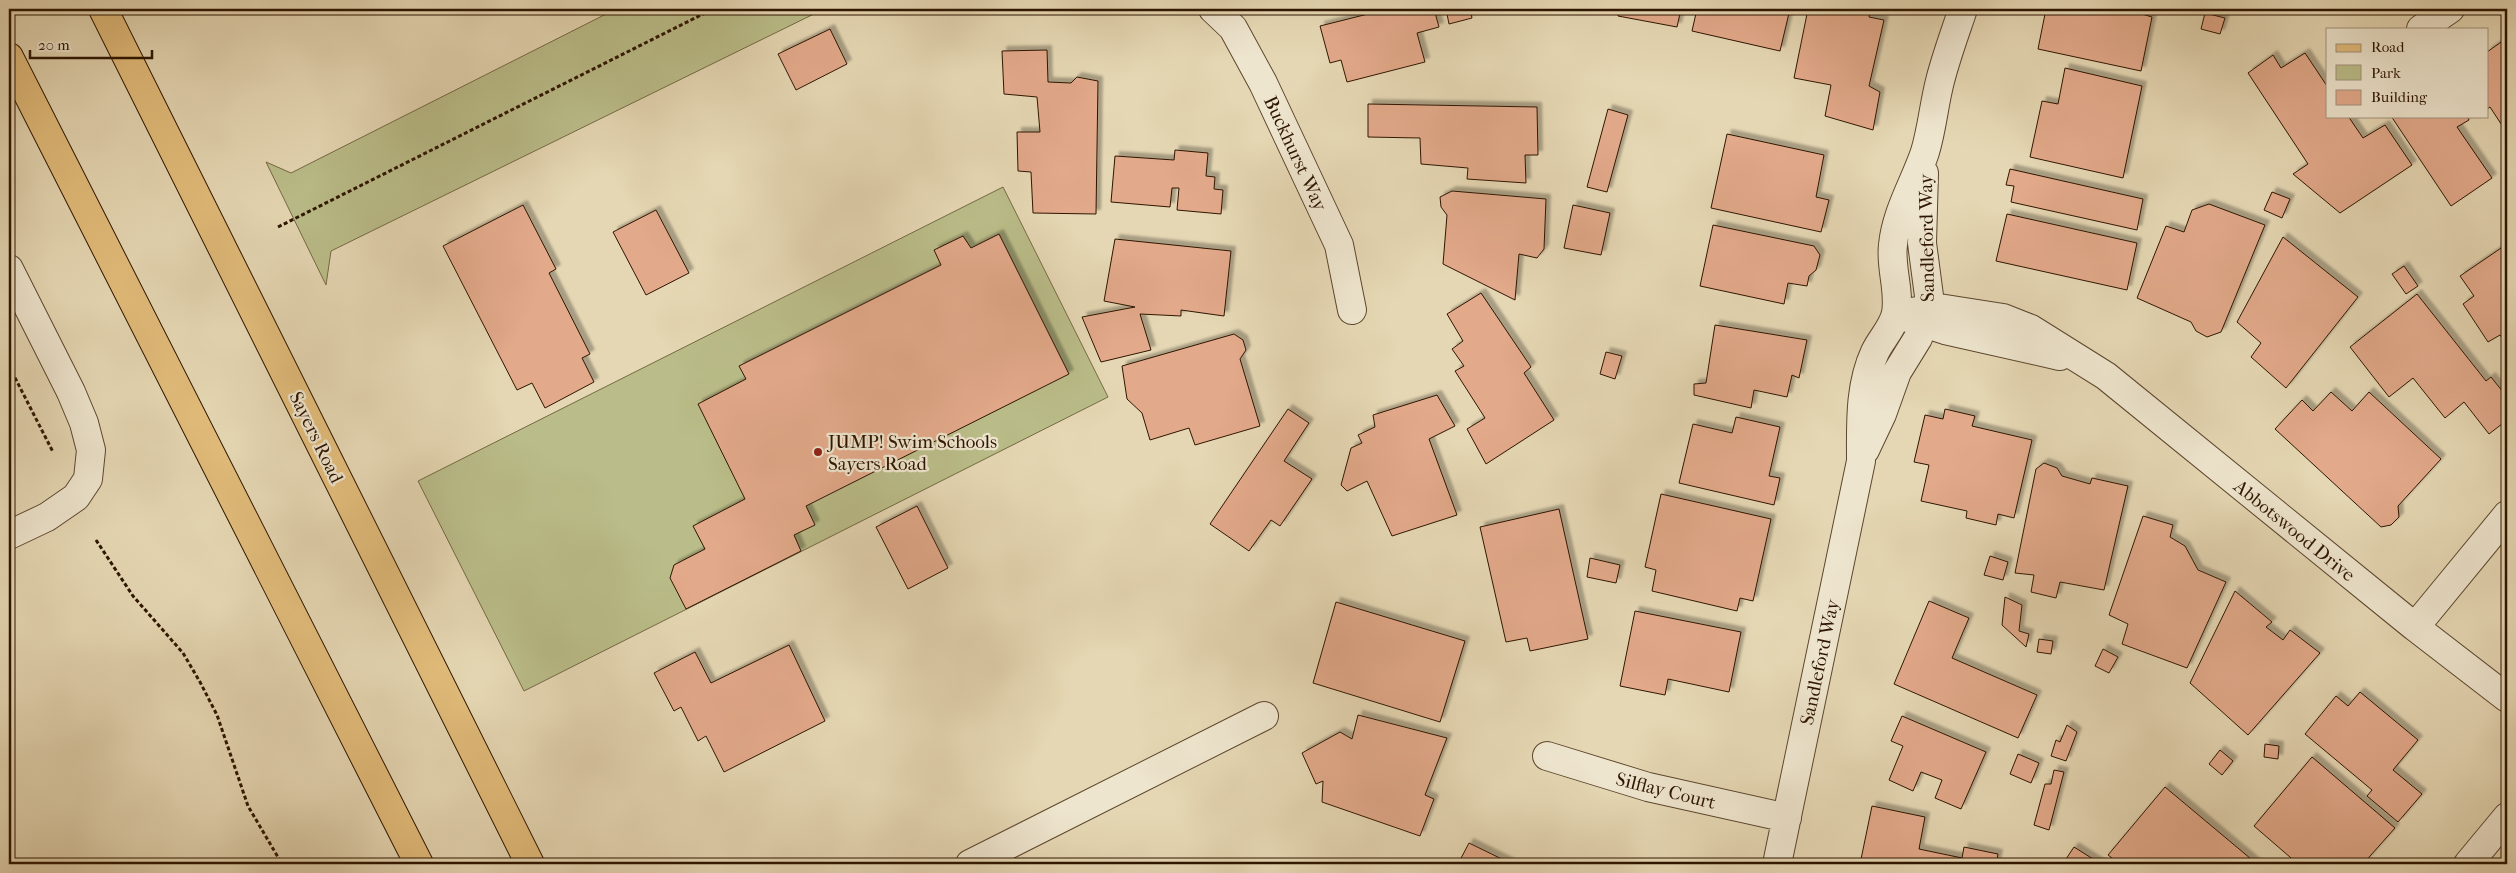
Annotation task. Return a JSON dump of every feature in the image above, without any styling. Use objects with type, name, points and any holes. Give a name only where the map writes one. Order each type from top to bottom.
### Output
[{"type":"main road","name":"Sayers Road","points":[[103,9],[527,864]]},
{"type":"main road","points":[[9,57],[419,864]]},
{"type":"street","name":"Buckhurst Way","points":[[1213,9],[1233,28],[1263,83],[1339,245],[1352,310]]},
{"type":"street","name":"Sandleford Way","points":[[1940,80],[1946,9]]},
{"type":"street","name":"Sandleford Way","points":[[1777,864],[1861,460],[1861,406],[1867,375],[1875,352],[1887,334],[1896,314],[1897,295],[1893,268],[1893,244],[1902,211],[1925,150],[1940,80],[1963,9]]},
{"type":"street","points":[[2422,28],[2450,9]]},
{"type":"street","name":"Sandleford Way","points":[[1861,460],[1882,414],[1897,372],[1918,338],[1926,316],[1929,296],[1922,243],[1925,150]]},
{"type":"street","points":[[9,269],[71,392],[89,438],[91,457],[88,479],[76,497],[47,517],[9,535]]},
{"type":"street","name":"Abbotswood Drive","points":[[1896,314],[1926,316],[2083,361],[2106,376],[2415,627],[2507,698]]},
{"type":"street","points":[[2415,627],[2507,515]]},
{"type":"street","points":[[970,864],[1264,716]]},
{"type":"street","name":"Silflay Court","points":[[1547,756],[1648,787],[1787,818]]},
{"type":"street","points":[[2468,864],[2507,817]]},
{"type":"path","points":[[278,227],[712,9]]},
{"type":"path","points":[[9,366],[53,454]]},
{"type":"path","points":[[96,540],[132,596],[183,653],[200,682],[217,715],[248,806],[282,864]]},
{"type":"green space","points":[[616,9],[824,9],[331,251],[326,285],[266,162],[291,173]]},
{"type":"green space","points":[[1003,187],[1108,397],[524,691],[418,481]]},
{"type":"building","points":[[1388,9],[1434,9],[1439,27],[1417,33],[1425,62],[1347,82],[1341,60],[1330,63],[1320,26]]},
{"type":"building","points":[[1446,9],[1470,9],[1472,18],[1449,24]]},
{"type":"building","points":[[1619,9],[1681,9],[1677,27],[1618,16]]},
{"type":"building","points":[[1697,9],[1790,9],[1780,51],[1692,31]]},
{"type":"building","points":[[1808,9],[1871,9],[1869,17],[1884,20],[1869,86],[1880,92],[1873,130],[1825,116],[1831,85],[1794,78]]},
{"type":"building","points":[[2046,9],[2143,9],[2142,14],[2152,17],[2141,71],[2038,49]]},
{"type":"building","points":[[2205,13],[2225,18],[2220,34],[2201,29]]},
{"type":"building","points":[[830,29],[847,64],[796,90],[778,54]]},
{"type":"building","points":[[2504,40],[2507,45],[2507,133],[2490,107],[2488,108],[2488,51]]},
{"type":"building","points":[[1047,50],[1048,82],[1071,83],[1077,77],[1098,81],[1096,214],[1033,213],[1031,172],[1018,171],[1017,132],[1040,132],[1037,97],[1004,94],[1002,51]]},
{"type":"building","points":[[2305,53],[2326,84],[2326,118],[2349,118],[2363,138],[2385,125],[2412,165],[2340,213],[2293,174],[2308,164],[2248,73],[2273,55],[2281,68]]},
{"type":"building","points":[[2065,68],[2142,86],[2123,178],[2030,157],[2042,101],[2058,104]]},
{"type":"building","points":[[1368,104],[1537,107],[1538,155],[1525,155],[1526,183],[1467,179],[1468,168],[1421,164],[1420,138],[1368,137]]},
{"type":"building","points":[[1608,109],[1628,115],[1607,192],[1587,187]]},
{"type":"building","points":[[2392,118],[2468,118],[2469,120],[2457,127],[2492,178],[2451,206]]},
{"type":"building","points":[[1727,134],[1824,155],[1816,197],[1829,200],[1821,232],[1711,208]]},
{"type":"building","points":[[1175,150],[1208,153],[1206,176],[1215,177],[1214,189],[1223,190],[1221,214],[1177,210],[1179,188],[1172,188],[1170,207],[1111,202],[1115,156],[1174,160]]},
{"type":"building","points":[[2010,169],[2143,199],[2137,230],[2011,202],[2014,186],[2006,185]]},
{"type":"building","points":[[1452,191],[1546,199],[1544,249],[1537,258],[1519,254],[1515,300],[1443,264],[1447,215],[1441,207],[1440,197]]},
{"type":"building","points":[[2272,192],[2290,199],[2282,218],[2264,210]]},
{"type":"building","points":[[2209,204],[2265,225],[2221,332],[2207,337],[2196,331],[2191,322],[2137,298],[2166,226],[2184,232],[2192,210]]},
{"type":"building","points":[[523,205],[556,269],[549,273],[590,354],[582,358],[594,382],[545,408],[532,383],[517,390],[443,246]]},
{"type":"building","points":[[1573,205],[1610,213],[1601,255],[1564,248]]},
{"type":"building","points":[[656,210],[689,273],[646,295],[613,232]]},
{"type":"building","points":[[2007,214],[2137,243],[2127,290],[1996,261]]},
{"type":"building","points":[[1713,225],[1814,246],[1820,255],[1816,270],[1809,276],[1807,286],[1788,283],[1784,304],[1700,286]]},
{"type":"building","name":"JUMP! Swim Schools Sayers Road","points":[[999,234],[1069,374],[806,506],[815,525],[794,535],[801,551],[686,609],[670,578],[674,565],[705,549],[693,526],[745,499],[698,404],[746,379],[739,366],[941,265],[934,250],[963,236],[971,248]]},
{"type":"building","points":[[2283,237],[2358,297],[2286,388],[2251,357],[2261,343],[2237,322]]},
{"type":"building","points":[[1115,239],[1231,251],[1224,316],[1181,310],[1181,316],[1140,314],[1151,350],[1101,362],[1082,317],[1135,307],[1104,301]]},
{"type":"building","points":[[2507,244],[2507,345],[2500,335],[2488,342],[2463,304],[2474,296],[2460,276]]},
{"type":"building","points":[[2404,266],[2418,286],[2406,294],[2392,274]]},
{"type":"building","points":[[1481,293],[1531,367],[1524,373],[1554,420],[1486,464],[1467,429],[1485,418],[1455,371],[1464,366],[1452,349],[1463,341],[1447,314]]},
{"type":"building","points":[[2417,294],[2486,381],[2491,377],[2507,397],[2507,420],[2489,434],[2464,402],[2445,418],[2413,378],[2389,397],[2350,347]]},
{"type":"building","points":[[1715,325],[1807,340],[1799,378],[1792,375],[1787,397],[1754,390],[1751,408],[1694,395],[1694,384],[1706,383]]},
{"type":"building","points":[[1234,334],[1243,340],[1246,350],[1240,359],[1260,426],[1195,445],[1189,428],[1150,440],[1142,413],[1127,399],[1122,366]]},
{"type":"building","points":[[1606,352],[1622,356],[1615,379],[1600,374]]},
{"type":"building","points":[[2331,392],[2352,411],[2369,392],[2441,459],[2398,506],[2399,517],[2391,525],[2381,527],[2275,429],[2302,400],[2313,411]]},
{"type":"building","points":[[1437,395],[1455,426],[1429,439],[1457,515],[1392,536],[1367,481],[1347,491],[1341,485],[1351,448],[1362,443],[1358,435],[1375,427],[1373,415]]},
{"type":"building","points":[[1288,409],[1309,423],[1284,461],[1312,479],[1280,526],[1271,520],[1249,551],[1210,524]]},
{"type":"building","points":[[1945,409],[1975,416],[1972,426],[2032,440],[2014,518],[1998,514],[1996,525],[1966,518],[1967,511],[1921,501],[1929,465],[1914,462],[1925,415],[1943,419]]},
{"type":"building","points":[[1736,417],[1780,427],[1769,476],[1780,478],[1774,505],[1679,483],[1693,424],[1732,433]]},
{"type":"building","points":[[2044,463],[2057,468],[2062,476],[2090,484],[2092,478],[2128,486],[2104,590],[2060,582],[2056,598],[2031,592],[2034,575],[2015,573],[2036,469]]},
{"type":"building","points":[[1661,494],[1771,519],[1753,601],[1740,598],[1737,611],[1652,591],[1656,570],[1645,567]]},
{"type":"building","points":[[917,506],[948,568],[908,589],[876,527]]},
{"type":"building","points":[[1559,509],[1588,639],[1530,651],[1527,638],[1506,642],[1480,527]]},
{"type":"building","points":[[2143,516],[2173,525],[2170,537],[2185,546],[2198,570],[2226,582],[2187,668],[2122,644],[2128,624],[2109,615]]},
{"type":"building","points":[[1990,556],[2008,562],[2003,580],[1984,575]]},
{"type":"building","points":[[1590,558],[1620,565],[1616,583],[1587,577]]},
{"type":"building","points":[[2235,591],[2272,622],[2266,627],[2283,640],[2290,630],[2320,653],[2248,735],[2190,683]]},
{"type":"building","points":[[2005,597],[2022,605],[2019,631],[2029,634],[2026,647],[2002,625]]},
{"type":"building","points":[[1929,601],[1969,618],[1952,658],[2037,695],[2018,738],[1894,684]]},
{"type":"building","points":[[1336,602],[1465,641],[1440,722],[1313,683]]},
{"type":"building","points":[[1635,611],[1741,632],[1729,692],[1668,679],[1665,695],[1620,686]]},
{"type":"building","points":[[2039,639],[2053,641],[2051,654],[2037,652]]},
{"type":"building","points":[[789,645],[825,721],[724,772],[706,736],[698,741],[681,707],[674,711],[654,673],[695,652],[711,683]]},
{"type":"building","points":[[2103,649],[2118,657],[2109,673],[2095,666]]},
{"type":"building","points":[[2360,692],[2418,740],[2393,770],[2422,794],[2398,822],[2367,796],[2372,790],[2305,734],[2336,696],[2348,706]]},
{"type":"building","points":[[1358,715],[1447,738],[1425,795],[1434,799],[1420,836],[1322,802],[1323,781],[1316,784],[1302,753],[1340,732],[1352,739]]},
{"type":"building","points":[[1902,716],[1986,752],[1961,809],[1935,798],[1942,780],[1921,772],[1913,791],[1889,780],[1903,746],[1891,741]]},
{"type":"building","points":[[2067,725],[2077,732],[2066,761],[2051,756],[2056,740],[2060,742]]},
{"type":"building","points":[[2265,744],[2279,746],[2278,759],[2264,757]]},
{"type":"building","points":[[2220,750],[2233,761],[2222,775],[2209,764]]},
{"type":"building","points":[[2018,754],[2039,763],[2031,783],[2010,774]]},
{"type":"building","points":[[2312,757],[2395,828],[2363,864],[2298,864],[2254,826]]},
{"type":"building","points":[[2054,770],[2064,772],[2049,830],[2034,825],[2045,784],[2051,784]]},
{"type":"building","points":[[2165,787],[2257,864],[2120,864],[2108,855]]},
{"type":"building","points":[[1872,806],[1925,817],[1919,849],[1962,858],[1964,847],[1998,854],[1996,864],[1860,864]]},
{"type":"building","points":[[1469,843],[1512,864],[1458,864]]},
{"type":"building","points":[[2074,847],[2101,864],[2074,864],[2066,859]]},
{"type":"place","name":"JUMP! Swim Schools Sayers Road","points":[[818,452]]}]
